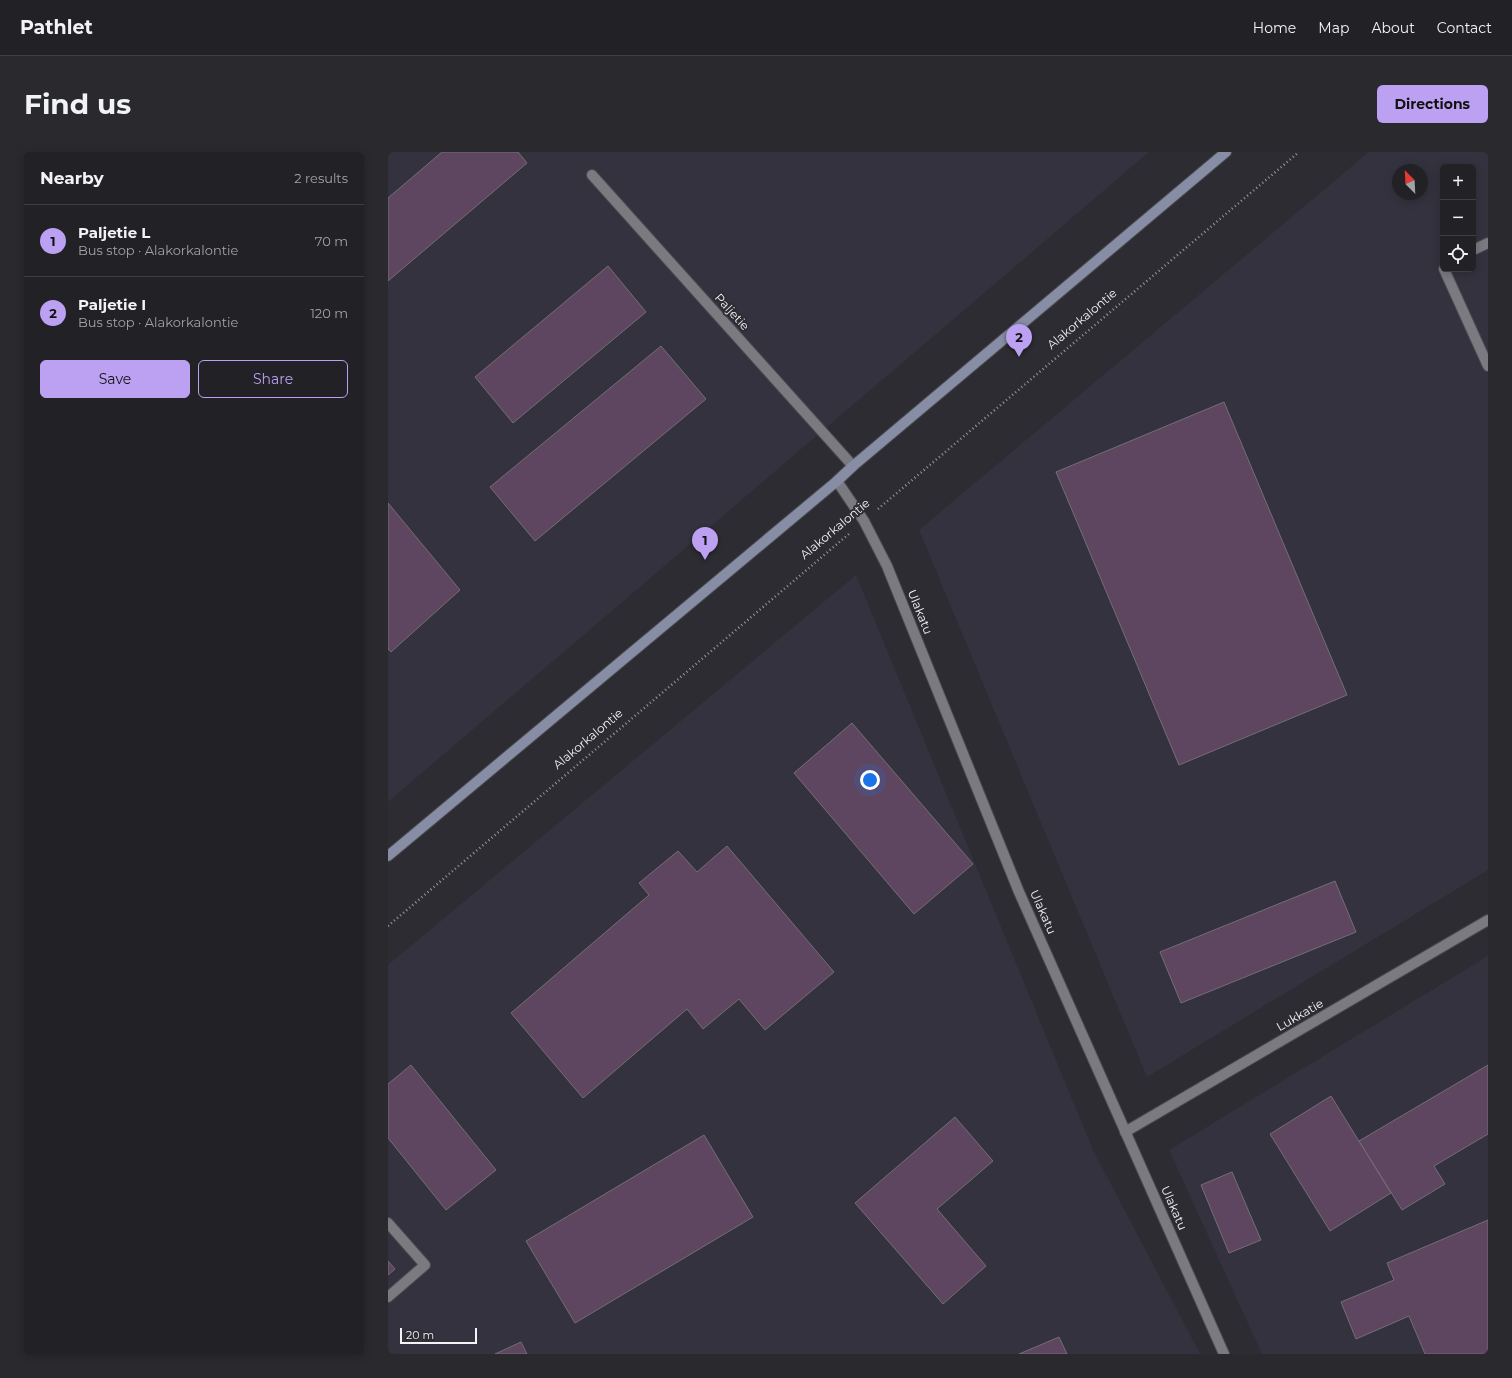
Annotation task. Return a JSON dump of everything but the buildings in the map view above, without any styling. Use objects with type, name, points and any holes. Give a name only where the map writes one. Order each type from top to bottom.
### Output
[{"type":"street","points":[[388,856],[837,481],[1226,152]]},
{"type":"street","name":"Paljetie","points":[[592,175],[853,466]]},
{"type":"street","points":[[1476,249],[1488,243]]},
{"type":"street","points":[[1446,272],[1488,366]]},
{"type":"street","name":"Ulakatu","points":[[837,481],[864,521],[887,566],[1019,892],[1224,1354]]},
{"type":"street","name":"Lukkatie","points":[[1125,1132],[1488,920]]},
{"type":"street","points":[[388,1223],[425,1266],[388,1298]]},
{"type":"path","name":"Alakorkalontie","points":[[388,926],[1299,152]]},
{"type":"shaded area","points":[[388,152],[1149,152],[388,802]]},
{"type":"shaded area","points":[[1369,152],[1488,152],[1488,870],[1147,1077],[919,530]]},
{"type":"shaded area","points":[[856,575],[1093,1150],[1200,1354],[388,1354],[388,965]]},
{"type":"shaded area","points":[[1488,956],[1488,1354],[1262,1354],[1169,1150]]},
{"type":"place","name":"Paljetie I","points":[[1019,357]]},
{"type":"place","name":"Paljetie L","points":[[705,560]]}]
